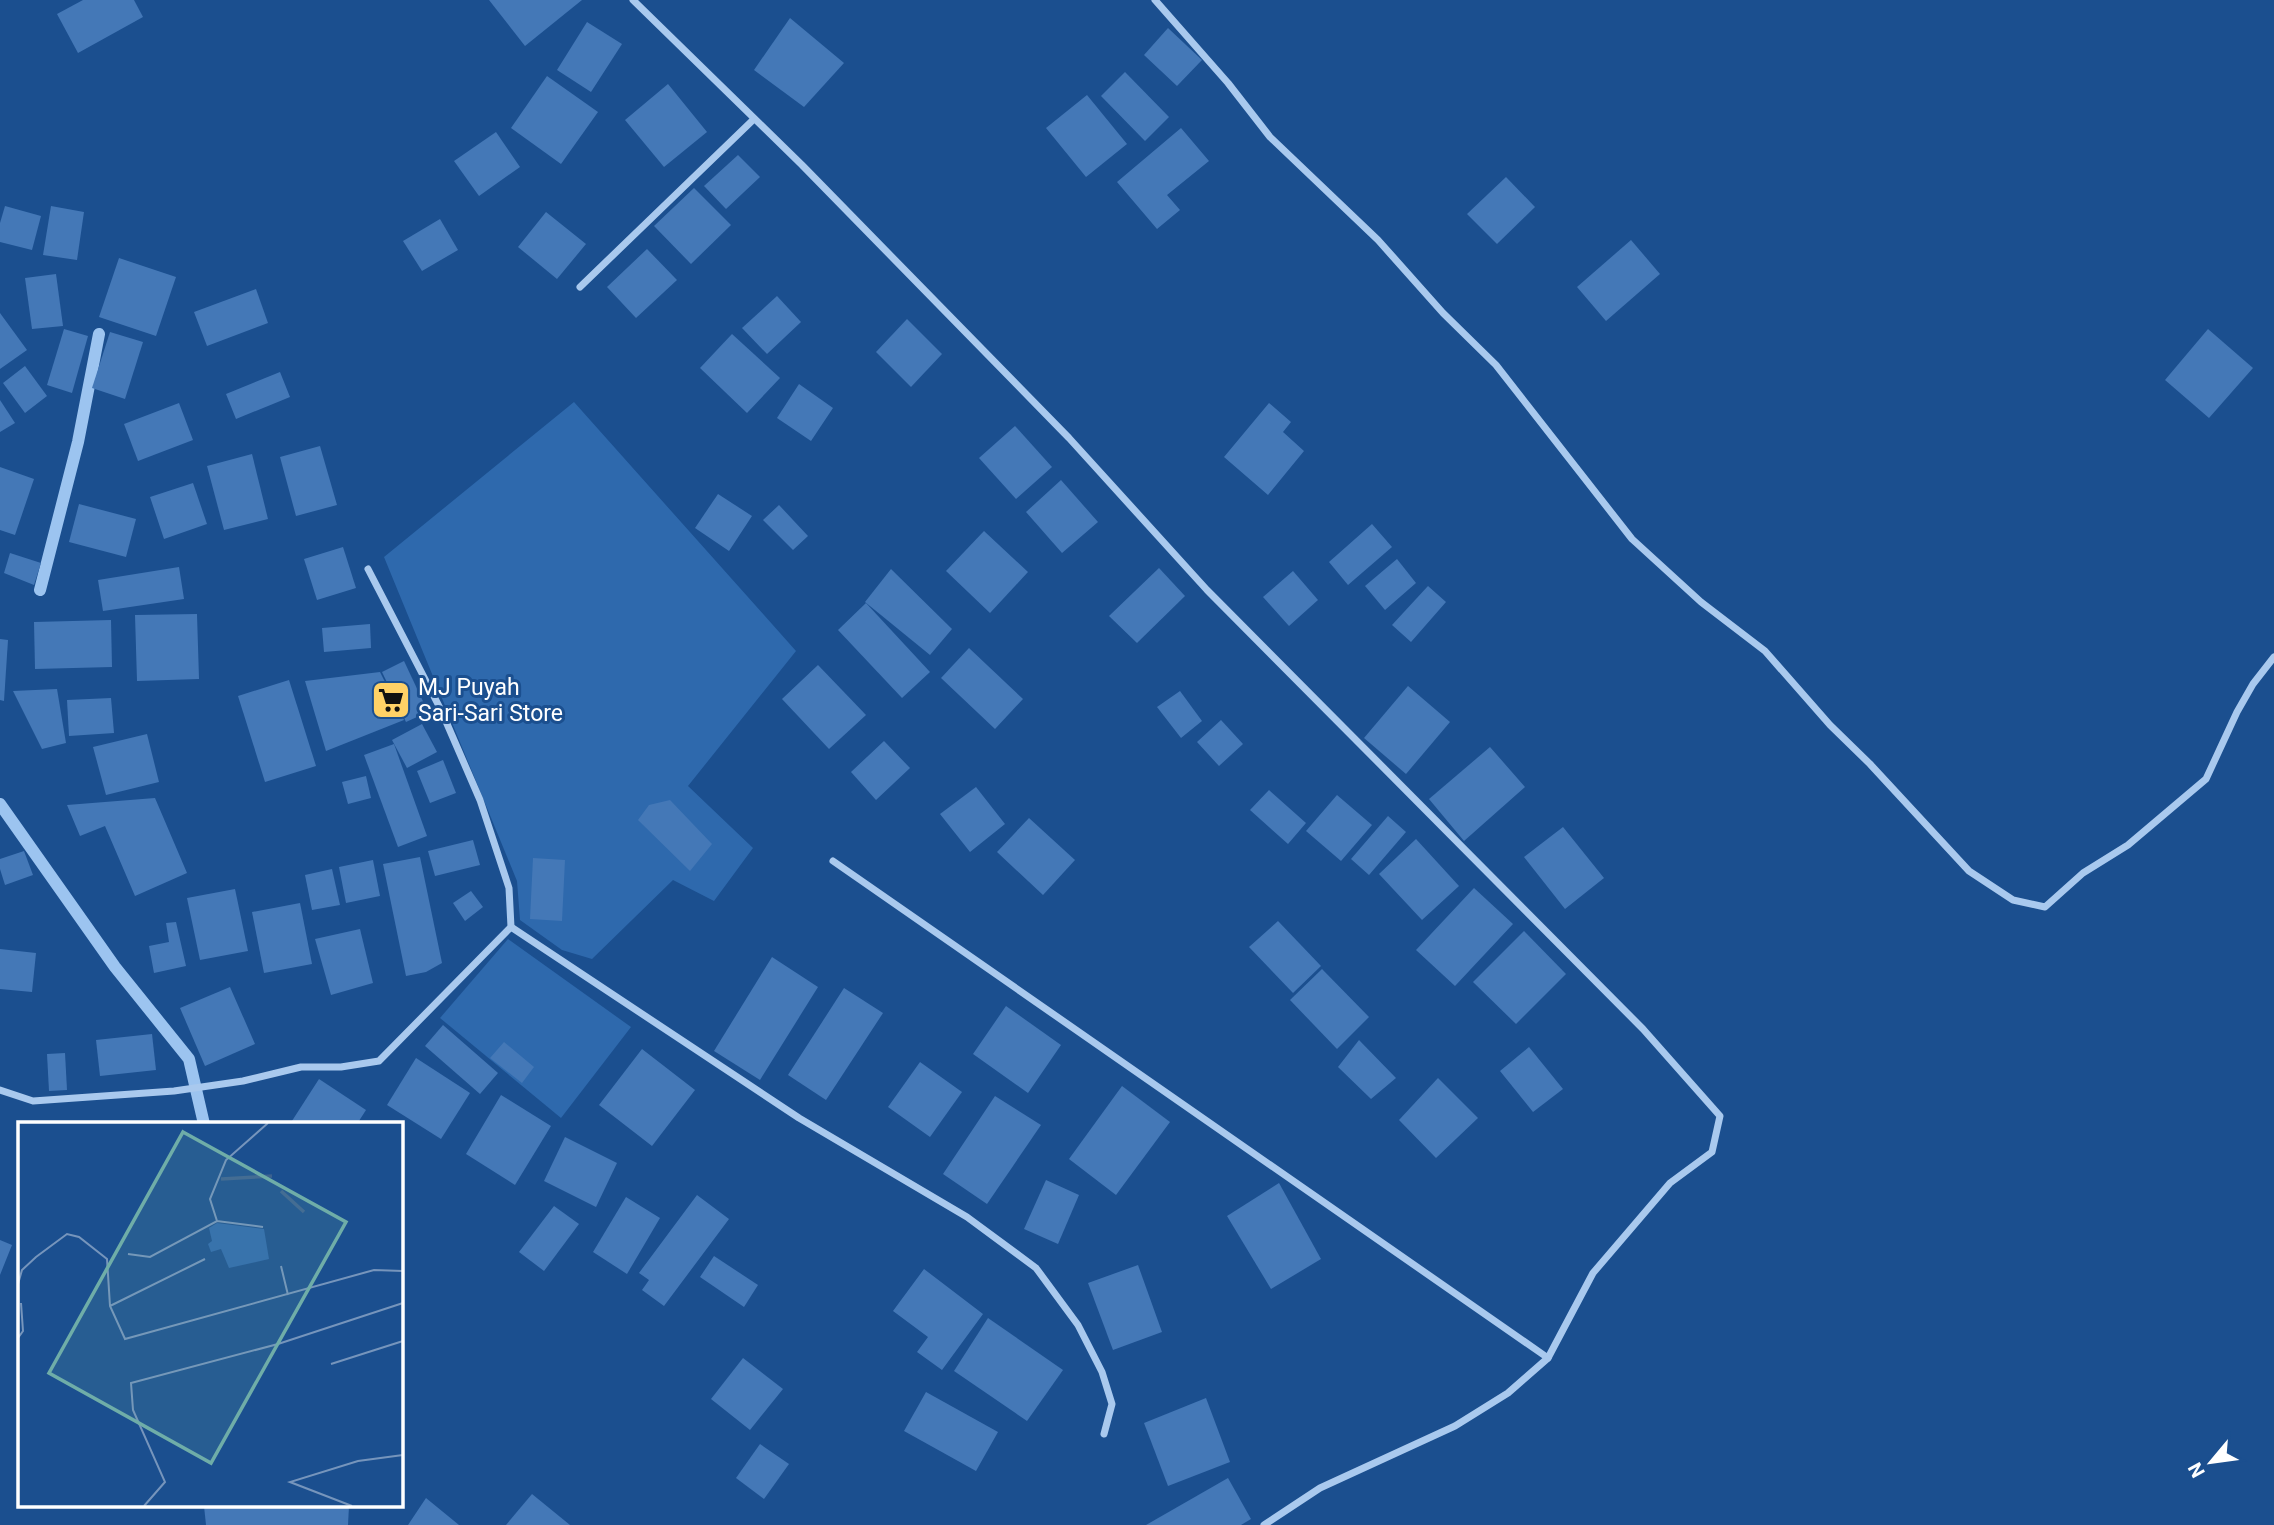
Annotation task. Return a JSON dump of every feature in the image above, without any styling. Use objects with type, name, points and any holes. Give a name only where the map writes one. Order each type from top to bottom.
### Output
[{"type":"street","points":[[633,0],[802,165],[1069,438],[1207,590],[1643,1029],[1720,1116],[1712,1152],[1670,1184],[1593,1273],[1548,1358],[1508,1393],[1455,1426],[1320,1488],[1264,1525]]},
{"type":"street","points":[[1155,0],[1228,83],[1270,137],[1378,240],[1443,313],[1496,365],[1632,539],[1701,602],[1765,650],[1830,725],[1969,871],[2013,900],[2045,907],[2083,873],[2128,845],[2206,779],[2237,712],[2253,684],[2274,657]]},
{"type":"street","points":[[580,287],[754,119]]},
{"type":"street","points":[[0,1090],[33,1101],[174,1091],[217,1086],[301,1067],[341,1067],[379,1061],[511,927],[509,888],[480,800],[440,710],[368,569]]},
{"type":"street","points":[[833,861],[1548,1358]]},
{"type":"street","points":[[511,927],[799,1118],[967,1217],[1036,1268],[1078,1325],[1102,1372],[1112,1404],[1104,1434]]},
{"type":"shaded area","points":[[574,402],[796,651],[688,786],[753,848],[714,901],[673,880],[592,959],[562,950],[520,920],[517,881],[384,557]]},
{"type":"shaded area","points":[[508,939],[631,1027],[561,1118],[440,1018]]},
{"type":"building","points":[[83,0],[134,0],[143,17],[78,53],[57,14]]},
{"type":"building","points":[[489,0],[582,0],[525,46]]},
{"type":"building","points":[[790,18],[844,63],[804,107],[754,70]]},
{"type":"building","points":[[587,22],[622,44],[591,92],[557,70]]},
{"type":"building","points":[[1168,28],[1202,60],[1177,86],[1144,55]]},
{"type":"building","points":[[1125,72],[1169,117],[1145,141],[1101,96]]},
{"type":"building","points":[[547,76],[598,112],[561,164],[511,128]]},
{"type":"building","points":[[668,84],[707,132],[664,167],[625,120]]},
{"type":"building","points":[[1087,95],[1127,144],[1086,177],[1046,128]]},
{"type":"building","points":[[1181,128],[1209,161],[1167,195],[1180,210],[1157,229],[1117,182]]},
{"type":"building","points":[[496,132],[520,167],[479,196],[454,161]]},
{"type":"building","points":[[738,155],[760,177],[726,209],[704,186]]},
{"type":"building","points":[[1506,177],[1535,207],[1497,244],[1467,214]]},
{"type":"building","points":[[694,188],[731,225],[691,264],[654,226]]},
{"type":"building","points":[[5,206],[41,216],[32,250],[0,242],[0,223]]},
{"type":"building","points":[[51,206],[84,212],[77,260],[43,255]]},
{"type":"building","points":[[546,212],[586,244],[557,279],[518,247]]},
{"type":"building","points":[[440,219],[458,250],[422,271],[403,241]]},
{"type":"building","points":[[1631,240],[1660,274],[1606,321],[1577,287]]},
{"type":"building","points":[[647,249],[677,280],[636,318],[607,287]]},
{"type":"building","points":[[119,258],[176,277],[156,336],[99,317]]},
{"type":"building","points":[[56,274],[63,326],[32,329],[25,278]]},
{"type":"building","points":[[256,289],[268,323],[207,346],[194,312]]},
{"type":"building","points":[[777,296],[801,322],[767,354],[742,328]]},
{"type":"building","points":[[0,313],[27,350],[0,369]]},
{"type":"building","points":[[907,319],[942,354],[911,387],[876,352]]},
{"type":"building","points":[[64,329],[88,336],[72,393],[47,385]]},
{"type":"building","points":[[2208,329],[2253,368],[2209,418],[2165,380]]},
{"type":"building","points":[[110,332],[143,342],[125,399],[92,388]]},
{"type":"building","points":[[732,334],[780,378],[747,413],[700,368]]},
{"type":"building","points":[[25,366],[47,396],[25,413],[3,383]]},
{"type":"building","points":[[280,372],[290,397],[236,419],[226,394]]},
{"type":"building","points":[[799,384],[833,408],[811,441],[777,418]]},
{"type":"building","points":[[0,400],[15,423],[0,432]]},
{"type":"building","points":[[179,403],[193,440],[138,461],[124,424]]},
{"type":"building","points":[[1269,403],[1291,422],[1283,432],[1304,451],[1268,495],[1224,457]]},
{"type":"building","points":[[1015,426],[1052,467],[1016,499],[979,458]]},
{"type":"building","points":[[320,446],[337,505],[296,516],[280,457]]},
{"type":"building","points":[[252,454],[268,519],[224,530],[207,466]]},
{"type":"building","points":[[0,467],[34,479],[15,535],[0,530]]},
{"type":"building","points":[[1061,480],[1098,522],[1062,553],[1026,512]]},
{"type":"building","points":[[193,483],[207,524],[164,539],[150,497]]},
{"type":"building","points":[[718,494],[752,516],[729,551],[695,528]]},
{"type":"building","points":[[79,504],[136,519],[126,557],[69,542]]},
{"type":"building","points":[[779,505],[808,536],[793,550],[763,520]]},
{"type":"building","points":[[1372,524],[1392,547],[1348,585],[1329,562]]},
{"type":"building","points":[[984,531],[1028,572],[990,613],[946,571]]},
{"type":"building","points":[[343,547],[356,588],[317,600],[304,559]]},
{"type":"building","points":[[10,553],[41,563],[34,585],[4,573]]},
{"type":"building","points":[[1397,559],[1416,583],[1385,610],[1365,586]]},
{"type":"building","points":[[179,567],[184,599],[103,611],[98,580]]},
{"type":"building","points":[[1159,568],[1185,596],[1137,643],[1109,616]]},
{"type":"building","points":[[891,569],[952,629],[930,655],[865,602]]},
{"type":"building","points":[[1293,571],[1318,600],[1289,626],[1263,597]]},
{"type":"building","points":[[1428,586],[1446,602],[1411,642],[1392,625]]},
{"type":"building","points":[[866,603],[930,672],[902,698],[838,630]]},
{"type":"building","points":[[197,614],[199,679],[137,681],[135,615]]},
{"type":"building","points":[[111,620],[112,667],[35,669],[34,622]]},
{"type":"building","points":[[370,624],[371,648],[324,652],[322,628]]},
{"type":"building","points":[[0,639],[8,640],[4,701],[0,700]]},
{"type":"building","points":[[969,648],[1023,699],[995,729],[941,678]]},
{"type":"building","points":[[404,661],[428,712],[406,722],[382,672]]},
{"type":"building","points":[[818,665],[866,715],[829,749],[782,699]]},
{"type":"building","points":[[380,672],[404,720],[326,751],[305,681]]},
{"type":"building","points":[[289,680],[316,766],[265,782],[238,696]]},
{"type":"building","points":[[1408,686],[1450,722],[1406,774],[1364,738]]},
{"type":"building","points":[[57,689],[66,743],[42,749],[13,691]]},
{"type":"building","points":[[1180,691],[1202,721],[1181,738],[1157,707]]},
{"type":"building","points":[[111,698],[114,733],[69,736],[67,700]]},
{"type":"building","points":[[1221,720],[1243,744],[1219,766],[1197,742]]},
{"type":"building","points":[[422,724],[437,752],[407,768],[392,740]]},
{"type":"building","points":[[147,734],[159,782],[106,795],[93,747]]},
{"type":"building","points":[[884,741],[910,768],[876,800],[851,772]]},
{"type":"building","points":[[394,744],[427,836],[398,847],[364,755]]},
{"type":"building","points":[[1490,747],[1525,787],[1464,841],[1429,799]]},
{"type":"building","points":[[443,760],[456,793],[430,803],[417,771]]},
{"type":"building","points":[[366,776],[371,798],[348,804],[342,782]]},
{"type":"building","points":[[976,787],[1005,824],[970,852],[940,814]]},
{"type":"building","points":[[1269,790],[1306,823],[1288,844],[1250,810]]},
{"type":"building","points":[[1337,795],[1372,825],[1341,861],[1306,831]]},
{"type":"building","points":[[155,798],[187,873],[135,896],[105,826],[80,836],[67,805]]},
{"type":"building","points":[[670,800],[712,844],[690,871],[638,820],[649,805]]},
{"type":"building","points":[[1388,816],[1406,832],[1369,875],[1351,859]]},
{"type":"building","points":[[1029,818],[1075,860],[1043,895],[997,852]]},
{"type":"building","points":[[1563,827],[1604,878],[1565,909],[1524,857]]},
{"type":"building","points":[[1416,839],[1459,886],[1422,920],[1379,874]]},
{"type":"building","points":[[473,840],[480,865],[435,876],[428,851]]},
{"type":"building","points":[[24,851],[33,875],[5,885],[0,859]]},
{"type":"building","points":[[420,857],[442,963],[426,972],[406,976],[383,864]]},
{"type":"building","points":[[533,858],[565,860],[562,921],[530,919]]},
{"type":"building","points":[[373,860],[380,896],[346,903],[339,867]]},
{"type":"building","points":[[332,869],[340,905],[312,910],[305,875]]},
{"type":"building","points":[[1474,888],[1513,924],[1455,986],[1416,950]]},
{"type":"building","points":[[235,889],[248,951],[200,960],[187,898]]},
{"type":"building","points":[[471,891],[483,907],[465,921],[453,903]]},
{"type":"building","points":[[300,903],[312,964],[264,973],[252,912]]},
{"type":"building","points":[[1278,921],[1321,966],[1293,993],[1249,947]]},
{"type":"building","points":[[176,922],[186,966],[154,973],[149,946],[169,942],[166,923]]},
{"type":"building","points":[[360,929],[373,983],[331,995],[315,939]]},
{"type":"building","points":[[1524,931],[1566,974],[1516,1024],[1473,982]]},
{"type":"building","points":[[0,949],[36,953],[32,992],[0,989]]},
{"type":"building","points":[[772,957],[818,987],[760,1080],[714,1051]]},
{"type":"building","points":[[1322,969],[1369,1017],[1337,1049],[1290,1000]]},
{"type":"building","points":[[230,987],[255,1044],[205,1066],[180,1008]]},
{"type":"building","points":[[844,988],[883,1013],[826,1100],[788,1075]]},
{"type":"building","points":[[1006,1006],[1061,1045],[1028,1093],[973,1054]]},
{"type":"building","points":[[443,1025],[498,1073],[480,1094],[425,1046]]},
{"type":"building","points":[[152,1034],[156,1070],[100,1076],[96,1040]]},
{"type":"building","points":[[1359,1040],[1396,1078],[1371,1099],[1338,1067]]},
{"type":"building","points":[[504,1042],[534,1067],[522,1083],[490,1058]]},
{"type":"building","points":[[1529,1047],[1563,1089],[1533,1112],[1500,1071]]},
{"type":"building","points":[[642,1049],[695,1090],[652,1146],[599,1105]]},
{"type":"building","points":[[65,1053],[67,1090],[49,1091],[47,1054]]},
{"type":"building","points":[[416,1058],[470,1093],[441,1139],[387,1105]]},
{"type":"building","points":[[920,1062],[962,1092],[930,1137],[888,1107]]},
{"type":"building","points":[[1438,1078],[1478,1118],[1436,1158],[1399,1120]]},
{"type":"building","points":[[319,1079],[366,1110],[358,1122],[291,1122]]},
{"type":"building","points":[[1122,1086],[1170,1122],[1116,1195],[1069,1159]]},
{"type":"building","points":[[501,1095],[551,1126],[515,1185],[466,1154]]},
{"type":"building","points":[[995,1096],[1041,1125],[987,1204],[943,1174]]},
{"type":"building","points":[[565,1137],[617,1163],[596,1207],[544,1181]]},
{"type":"building","points":[[1046,1180],[1079,1195],[1058,1244],[1024,1229]]},
{"type":"building","points":[[1279,1183],[1321,1259],[1271,1289],[1227,1216]]},
{"type":"building","points":[[697,1195],[729,1219],[664,1306],[642,1290],[649,1280],[639,1273]]},
{"type":"building","points":[[626,1197],[660,1218],[627,1274],[593,1252]]},
{"type":"building","points":[[554,1206],[579,1224],[544,1271],[519,1252]]},
{"type":"building","points":[[0,1240],[12,1245],[0,1275]]},
{"type":"building","points":[[714,1256],[758,1285],[744,1307],[700,1277]]},
{"type":"building","points":[[1138,1265],[1162,1332],[1113,1350],[1088,1283]]},
{"type":"building","points":[[924,1269],[983,1314],[942,1370],[917,1352],[928,1337],[893,1311]]},
{"type":"building","points":[[988,1318],[1063,1370],[1027,1421],[954,1371]]},
{"type":"building","points":[[743,1358],[783,1389],[750,1430],[711,1399]]},
{"type":"building","points":[[926,1392],[998,1432],[976,1471],[904,1431]]},
{"type":"building","points":[[1206,1398],[1230,1462],[1168,1486],[1144,1423]]},
{"type":"building","points":[[760,1444],[789,1464],[764,1499],[736,1478]]},
{"type":"building","points":[[1228,1478],[1251,1519],[1241,1525],[1146,1525]]},
{"type":"building","points":[[532,1494],[570,1525],[506,1525]]},
{"type":"building","points":[[426,1498],[459,1525],[408,1525]]},
{"type":"building","points":[[204,1508],[349,1508],[348,1525],[206,1525]]},
{"type":"waterway","points":[[40,590],[78,442],[99,334]]},
{"type":"waterway","points":[[0,804],[115,967],[189,1059],[204,1122]]},
{"type":"place","name":"MJ Puyah Sari-Sari Store","points":[[391,700]]}]
